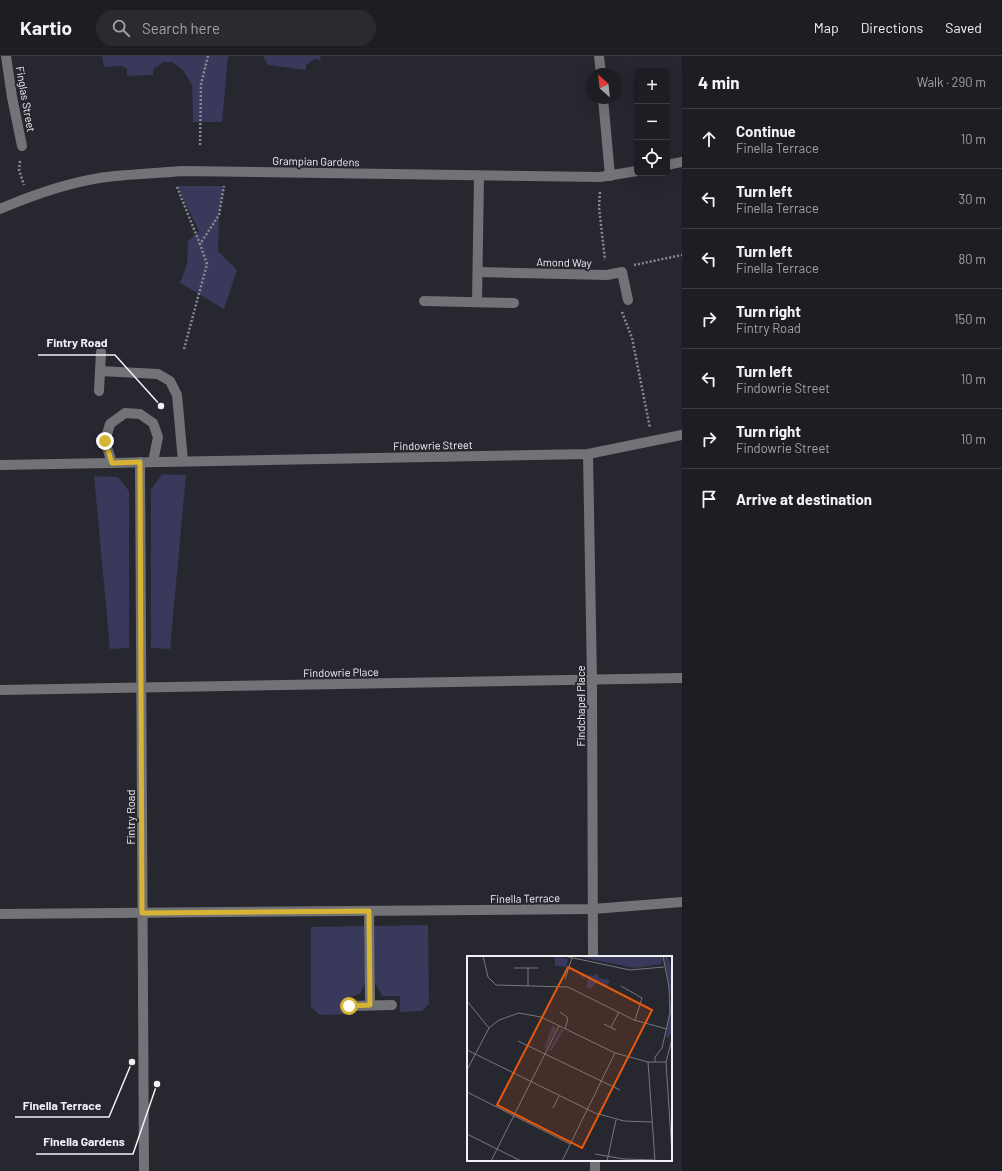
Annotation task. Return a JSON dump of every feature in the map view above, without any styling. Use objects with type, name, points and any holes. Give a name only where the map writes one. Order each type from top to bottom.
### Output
[{"type":"street","name":"Finglas Street","points":[[6,56],[12,97],[22,146]]},
{"type":"street","points":[[599,56],[600,68]]},
{"type":"street","points":[[604,104],[610,176]]},
{"type":"street","points":[[670,164],[682,162]]},
{"type":"street","name":"Grampian Gardens","points":[[0,209],[29,196],[70,184],[114,176],[182,171],[479,176],[610,176],[634,172]]},
{"type":"street","points":[[477,302],[479,176]]},
{"type":"street","name":"Amond Way","points":[[478,272],[607,275],[622,272]]},
{"type":"street","points":[[622,272],[628,300]]},
{"type":"street","points":[[424,301],[514,303]]},
{"type":"street","points":[[99,391],[101,352]]},
{"type":"street","points":[[100,371],[158,374],[170,382],[177,395],[183,462]]},
{"type":"street","points":[[112,463],[105,441],[110,424],[125,413],[140,414],[153,423],[158,437],[152,462]]},
{"type":"street","name":"Findowrie Street","points":[[0,465],[588,454],[682,435]]},
{"type":"street","name":"Findchapel Place","points":[[588,454],[592,680],[593,956]]},
{"type":"street","name":"Fintry Road","points":[[140,462],[144,1171]]},
{"type":"street","name":"Findowrie Place","points":[[0,690],[682,678]]},
{"type":"street","name":"Finella Terrace","points":[[0,914],[593,909],[682,902]]},
{"type":"street","points":[[369,911],[370,1005]]},
{"type":"street","points":[[349,1006],[392,1005]]},
{"type":"path","points":[[200,145],[201,84],[208,56]]},
{"type":"path","points":[[22,146],[19,170],[29,196]]},
{"type":"path","points":[[182,171],[177,186],[207,264],[184,348]]},
{"type":"path","points":[[200,244],[218,215],[224,186],[224,172]]},
{"type":"path","points":[[622,272],[632,265],[682,255]]},
{"type":"shaded area","points":[[102,56],[229,56],[222,122],[193,122],[192,85],[182,69],[172,62],[163,62],[153,70],[153,75],[127,76],[127,69],[122,66],[104,67]]},
{"type":"shaded area","points":[[263,56],[320,56],[321,60],[315,59],[306,65],[306,70],[268,65]]},
{"type":"shaded area","points":[[177,186],[224,186],[219,215],[218,251],[237,270],[224,309],[180,283],[187,264],[188,241],[199,231]]},
{"type":"shaded area","points":[[162,474],[186,475],[170,649],[151,648],[151,490]]},
{"type":"shaded area","points":[[94,476],[118,477],[129,491],[129,648],[110,649]]},
{"type":"shaded area","points":[[428,925],[429,1004],[422,1011],[400,1012],[400,996],[382,996],[375,983],[374,926]]},
{"type":"shaded area","points":[[364,926],[365,983],[360,994],[349,997],[350,1014],[320,1015],[311,1007],[311,927]]},
{"type":"place","name":"Fintry Road","points":[[161,406]]},
{"type":"place","name":"Finella Terrace","points":[[132,1062]]},
{"type":"place","name":"Finella Gardens","points":[[157,1084]]},
{"type":"route","points":[[105,441],[112,463],[140,462],[142,913],[369,911],[370,1005],[349,1006]]}]
